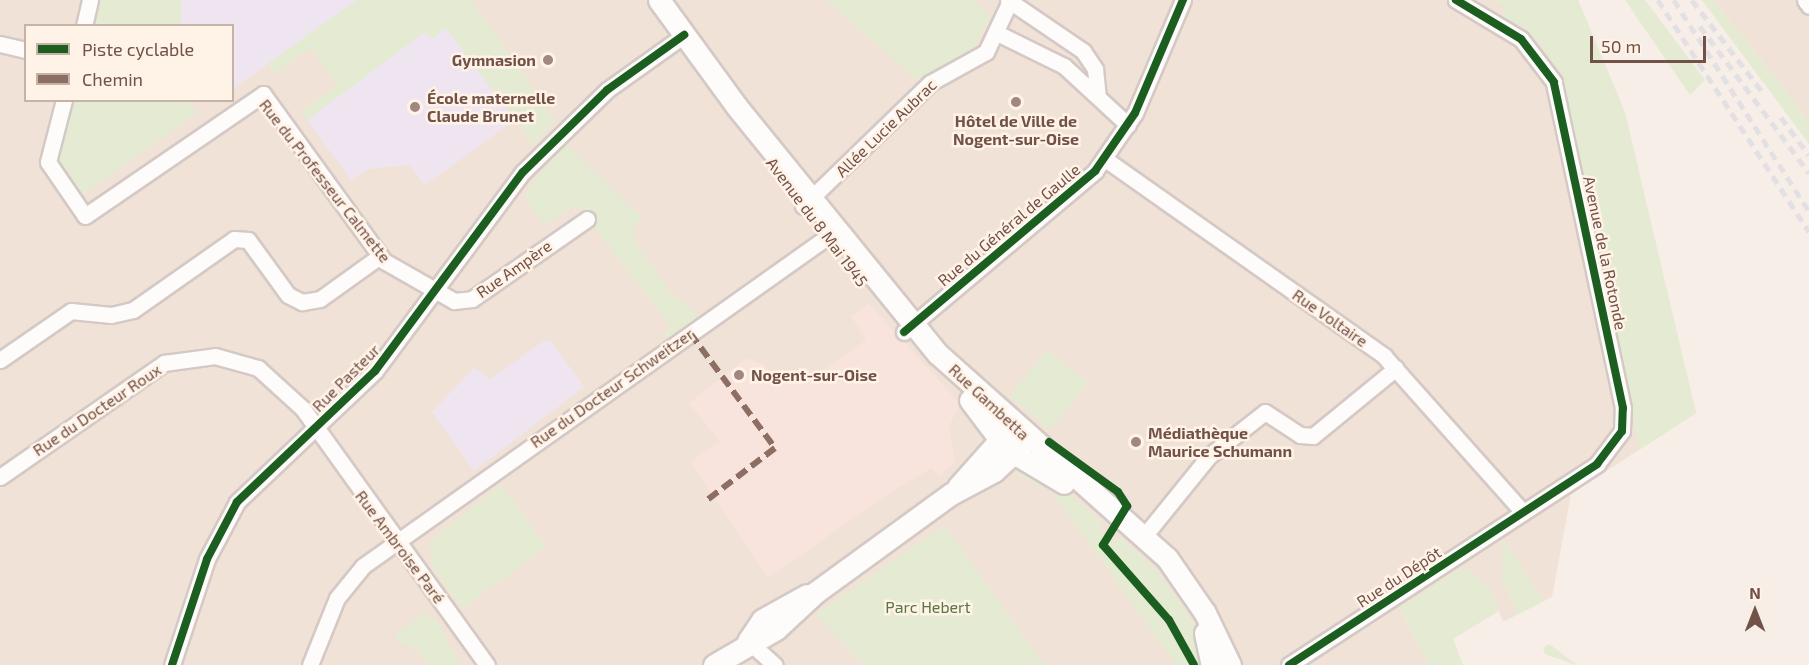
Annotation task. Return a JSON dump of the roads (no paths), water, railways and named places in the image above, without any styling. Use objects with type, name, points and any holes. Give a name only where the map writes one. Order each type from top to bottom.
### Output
[{"type":"main road","name":"Avenue du 8 Mai 1945","points":[[659,0],[807,203],[908,329]]},
{"type":"main road","name":"Avenue du 8 Mai 1945","points":[[807,203],[827,237],[908,329]]},
{"type":"main road","name":"Rue Gambetta","points":[[908,329],[1021,432],[1146,535],[1196,598],[1230,665]]},
{"type":"main road","name":"Rue Gambetta","points":[[908,329],[979,409],[1006,447],[1076,492],[1166,573],[1206,633],[1212,665]]},
{"type":"main road","points":[[714,665],[748,641],[776,629],[816,592],[951,494],[1021,432]]},
{"type":"street","points":[[84,24],[90,0]]},
{"type":"street","name":"Rue du Général de Gaulle","points":[[908,329],[1105,159],[1128,125],[1182,0]]},
{"type":"street","name":"Avenue de la Rotonde","points":[[1456,0],[1521,39],[1554,82],[1623,408],[1619,439],[1604,459],[1524,512]]},
{"type":"street","points":[[1805,0],[1809,6]]},
{"type":"street","name":"Allée Lucie Aubrac","points":[[807,203],[924,87],[973,63],[998,33],[1009,1],[1083,51],[1095,69],[1098,96]]},
{"type":"street","points":[[998,33],[1064,66],[1128,125]]},
{"type":"street","name":"Rue Pasteur","points":[[172,665],[212,547],[237,502],[262,474],[368,379],[438,293],[523,172],[607,90],[684,35]]},
{"type":"street","points":[[0,44],[24,50]]},
{"type":"street","name":"Rue du Professeur Calmette","points":[[63,102],[48,162],[85,216],[263,94],[380,256],[438,293]]},
{"type":"street","name":"Rue Voltaire","points":[[1105,159],[1396,368],[1524,512]]},
{"type":"street","name":"Rue Ampère","points":[[438,293],[454,301],[472,299],[587,219]]},
{"type":"street","name":"Rue du Docteur Schweitzer","points":[[310,665],[348,581],[397,541],[827,237]]},
{"type":"street","points":[[0,360],[72,311],[111,315],[133,310],[234,239],[248,240],[288,295],[302,302],[320,299],[380,256]]},
{"type":"street","name":"Rue du Docteur Roux","points":[[0,477],[146,372],[194,356],[226,358],[267,373],[289,392],[315,427]]},
{"type":"street","points":[[1146,535],[1209,456],[1265,412],[1300,435],[1313,436],[1396,368]]},
{"type":"street","name":"Rue Ambroise Paré","points":[[315,427],[487,665]]},
{"type":"street","name":"Rue du Dépôt","points":[[1289,665],[1524,512]]},
{"type":"street","points":[[748,641],[775,665]]},
{"type":"railway","points":[[1658,0],[1809,232]]},
{"type":"railway","points":[[1674,0],[1809,211]]},
{"type":"railway","points":[[1692,0],[1765,95]]},
{"type":"railway","points":[[1700,26],[1809,173]]},
{"type":"railway","points":[[1781,117],[1809,155]]},
{"type":"place","name":"Gymnasion","points":[[548,60]]},
{"type":"place","name":"Hôtel de Ville de Nogent-sur-Oise","points":[[1016,102]]},
{"type":"place","name":"École maternelle Claude Brunet","points":[[415,107]]},
{"type":"place","name":"Nogent-sur-Oise","points":[[739,375]]},
{"type":"place","name":"Médiathèque Maurice Schumann","points":[[1136,442]]},
{"type":"park label","name":"Parc Hebert","points":[[928,607]]}]
